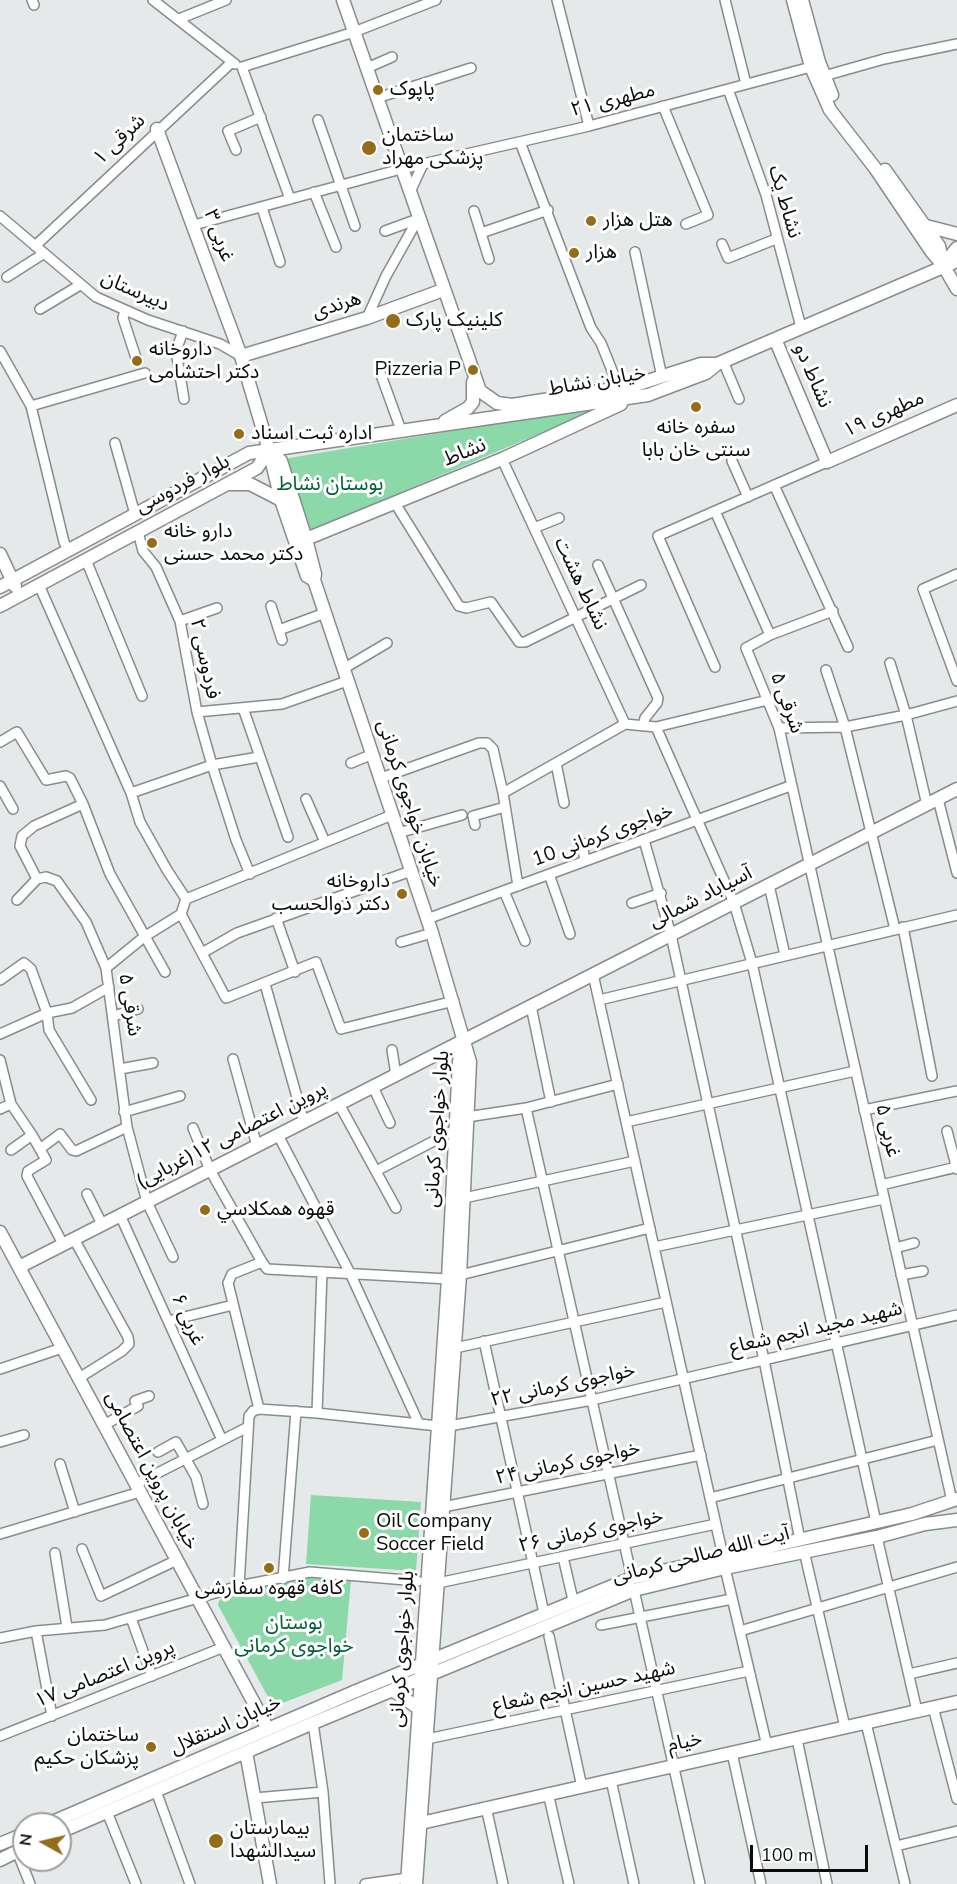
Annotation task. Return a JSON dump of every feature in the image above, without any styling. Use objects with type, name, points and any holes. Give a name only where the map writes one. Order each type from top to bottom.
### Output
[{"type":"main road","points":[[342,0],[480,391],[497,403],[512,405],[619,388],[701,364],[720,363]]},
{"type":"main road","points":[[793,0],[811,67],[831,110],[875,168],[931,251],[944,265]]},
{"type":"main road","points":[[802,0],[824,76],[837,107],[926,226],[939,246],[944,265],[957,289]]},
{"type":"main road","name":"۳ غربی","points":[[157,129],[241,356],[270,450]]},
{"type":"main road","points":[[926,226],[957,234]]},
{"type":"main road","points":[[944,265],[957,248]]},
{"type":"main road","name":"خیابان نشاط","points":[[270,450],[636,397],[706,373],[720,363],[957,261]]},
{"type":"main road","name":"هرندی","points":[[241,356],[367,318],[443,290]]},
{"type":"main road","name":"نشاط دو","points":[[776,339],[827,462]]},
{"type":"main road","points":[[435,426],[463,412],[473,402],[475,393],[470,366]]},
{"type":"main road","name":"نشاط","points":[[306,539],[502,459],[636,397]]},
{"type":"main road","name":"مطهری ۱۹","points":[[827,462],[957,405]]},
{"type":"main road","points":[[270,450],[281,461],[306,539],[315,574],[314,580],[307,576],[281,501],[270,450]]},
{"type":"main road","name":"بلوار فردوسی","points":[[0,606],[257,468],[270,450]]},
{"type":"main road","name":"بلوار فردوسی","points":[[0,587],[249,453],[270,450]]},
{"type":"main road","points":[[226,484],[250,484],[281,501]]},
{"type":"main road","points":[[0,554],[20,595]]},
{"type":"main road","name":"خیابان خواجوی کرمانی","points":[[314,580],[454,1001],[463,1041]]},
{"type":"main road","name":"آسیاباد شمالی","points":[[463,1041],[957,789]]},
{"type":"main road","name":"پروین اعتصامی ۱۲(غربایی)","points":[[19,1267],[463,1041]]},
{"type":"main road","name":"بلوار خواجوی کرمانی","points":[[410,1882],[421,1822],[427,1739],[427,1663],[444,1426],[460,1275],[470,1062],[463,1041]]},
{"type":"main road","name":"بلوار خواجوی کرمانی","points":[[427,1663],[438,1583],[443,1507],[448,1280],[459,1062],[463,1041]]},
{"type":"main road","name":"خیابان پروین اعتصامی","points":[[1,1238],[19,1267],[268,1729]]},
{"type":"main road","name":"آیت الله صالحی کرمانی","points":[[802,1546],[954,1500]]},
{"type":"main road","points":[[925,1524],[957,1514]]},
{"type":"main road","name":"آیت الله صالحی کرمانی","points":[[426,1678],[518,1631],[544,1613],[573,1600],[724,1562],[802,1546],[877,1537],[925,1524],[957,1520]]},
{"type":"main road","name":"آیت الله صالحی کرمانی","points":[[427,1663],[518,1631],[633,1584]]},
{"type":"main road","name":"خیابان استقلال","points":[[72,1814],[354,1692],[427,1663]]},
{"type":"main road","name":"بلوار خواجوی کرمانی","points":[[410,1882],[418,1708],[426,1678]]},
{"type":"main road","name":"خیابان استقلال","points":[[72,1827],[313,1723],[426,1678]]},
{"type":"main road","points":[[394,1691],[418,1708]]},
{"type":"main road","points":[[354,1692],[358,1705]]},
{"type":"main road","name":"خیام","points":[[421,1822],[957,1702]]},
{"type":"main road","points":[[246,1752],[270,1884]]},
{"type":"street","points":[[153,0],[231,63],[243,67],[354,32],[436,0]]},
{"type":"street","points":[[179,20],[226,0]]},
{"type":"street","points":[[557,0],[589,126]]},
{"type":"street","points":[[725,0],[746,84]]},
{"type":"street","points":[[824,76],[884,59],[957,44]]},
{"type":"street","points":[[367,68],[392,57]]},
{"type":"street","name":"شرقی ۱","points":[[34,246],[157,129],[231,63]]},
{"type":"street","points":[[243,67],[290,199]]},
{"type":"street","name":"مطهری ۲۱","points":[[194,225],[401,169],[589,126],[811,67]]},
{"type":"street","points":[[377,98],[471,69]]},
{"type":"street","name":"نشاط یک","points":[[728,89],[766,195],[801,327]]},
{"type":"street","points":[[663,106],[708,215],[686,224]]},
{"type":"street","points":[[236,150],[228,131],[261,117]]},
{"type":"street","points":[[318,120],[355,226]]},
{"type":"street","points":[[520,142],[548,210],[591,328],[601,343],[619,388]]},
{"type":"street","points":[[409,193],[423,164]]},
{"type":"street","points":[[314,192],[336,247]]},
{"type":"street","points":[[262,208],[280,262]]},
{"type":"street","points":[[481,233],[548,210]]},
{"type":"street","points":[[474,211],[489,259]]},
{"type":"street","name":"دبیرستان","points":[[0,216],[96,297],[125,310],[220,344],[241,356]]},
{"type":"street","points":[[385,231],[418,219]]},
{"type":"street","points":[[367,318],[386,276],[418,219]]},
{"type":"street","points":[[722,244],[728,258],[776,239]]},
{"type":"street","points":[[635,252],[662,377]]},
{"type":"street","points":[[7,277],[43,254]]},
{"type":"street","points":[[40,309],[80,285]]},
{"type":"street","points":[[125,310],[123,318],[137,361]]},
{"type":"street","points":[[183,331],[176,351],[184,399]]},
{"type":"street","points":[[0,351],[30,406],[68,550]]},
{"type":"street","points":[[720,363],[739,399]]},
{"type":"street","points":[[30,406],[145,373]]},
{"type":"street","points":[[381,375],[401,430]]},
{"type":"street","points":[[115,443],[135,514]]},
{"type":"street","name":"نشاط هشت","points":[[502,459],[625,724]]},
{"type":"street","points":[[732,461],[748,497]]},
{"type":"street","points":[[715,667],[658,536],[827,462]]},
{"type":"street","points":[[774,485],[848,647]]},
{"type":"street","points":[[394,503],[459,606],[463,608],[491,602],[519,642],[641,585]]},
{"type":"street","points":[[715,511],[770,635]]},
{"type":"street","points":[[534,528],[559,518]]},
{"type":"street","name":"فردوسی ۲","points":[[138,532],[143,551],[156,567],[180,621],[197,712],[236,840],[250,874]]},
{"type":"street","points":[[86,560],[142,696]]},
{"type":"street","points":[[597,566],[658,698],[657,703],[645,718],[643,726]]},
{"type":"street","points":[[957,574],[922,589],[957,681]]},
{"type":"street","points":[[39,585],[131,794],[140,822],[186,899]]},
{"type":"street","points":[[271,606],[282,640]]},
{"type":"street","points":[[180,621],[217,608]]},
{"type":"street","name":"شرقی ۵","points":[[827,945],[779,729],[746,648],[770,635],[833,611]]},
{"type":"street","points":[[279,630],[325,613]]},
{"type":"street","points":[[343,669],[387,643]]},
{"type":"street","points":[[890,663],[932,802],[957,873]]},
{"type":"street","points":[[826,670],[844,727],[899,928],[932,1076]]},
{"type":"street","points":[[197,712],[282,704],[347,681]]},
{"type":"street","points":[[503,793],[625,724],[656,728],[768,700]]},
{"type":"street","points":[[779,729],[844,727],[906,715],[957,701]]},
{"type":"street","points":[[243,708],[288,837]]},
{"type":"street","points":[[656,728],[734,903],[752,963],[876,1522]]},
{"type":"street","points":[[0,742],[17,732],[46,780],[66,776],[70,778],[83,804],[110,874],[165,972]]},
{"type":"street","points":[[381,778],[479,743],[487,743],[493,749],[503,793],[518,886]]},
{"type":"street","points":[[351,763],[373,754]]},
{"type":"street","points":[[131,794],[212,765],[259,757]]},
{"type":"street","points":[[556,763],[564,803]]},
{"type":"street","points":[[0,786],[13,809]]},
{"type":"street","name":"خواجوی کرمانی 10","points":[[427,920],[790,786]]},
{"type":"street","points":[[306,799],[325,842]]},
{"type":"street","points":[[17,900],[37,879],[20,846],[22,836],[28,830],[83,804]]},
{"type":"street","points":[[475,825],[473,816],[505,807]]},
{"type":"street","points":[[186,899],[392,815]]},
{"type":"street","points":[[398,833],[462,815]]},
{"type":"street","points":[[644,840],[661,893],[671,935],[764,1360],[802,1546],[845,1727]]},
{"type":"street","points":[[582,843],[585,861]]},
{"type":"street","points":[[202,953],[237,933],[411,871]]},
{"type":"street","points":[[549,874],[570,934]]},
{"type":"street","name":"شرقی ۵","points":[[37,879],[46,877],[57,880],[86,922],[106,968],[127,1127],[147,1202],[173,1257]]},
{"type":"street","points":[[769,885],[785,955]]},
{"type":"street","points":[[504,891],[525,941]]},
{"type":"street","points":[[632,903],[661,893]]},
{"type":"street","points":[[106,968],[144,937],[181,914],[186,899]]},
{"type":"street","points":[[181,914],[226,998],[316,962],[342,1029],[454,1001]]},
{"type":"street","points":[[599,1000],[957,915]]},
{"type":"street","points":[[276,918],[295,972]]},
{"type":"street","points":[[401,942],[432,933]]},
{"type":"street","name":"۵ غربی","points":[[827,945],[938,1440],[954,1500]]},
{"type":"street","points":[[0,980],[24,963],[31,969],[47,1013],[49,1030],[91,1100]]},
{"type":"street","points":[[593,975],[767,1746]]},
{"type":"street","points":[[265,984],[304,1122]]},
{"type":"street","points":[[0,1034],[47,1013],[72,1008],[109,987]]},
{"type":"street","points":[[531,1006],[551,1102]]},
{"type":"street","points":[[113,1016],[138,1009]]},
{"type":"street","points":[[392,1050],[396,1075]]},
{"type":"street","points":[[233,1059],[257,1146]]},
{"type":"street","points":[[0,1060],[11,1104],[41,1148],[46,1160],[27,1173],[128,1337],[129,1344],[122,1351],[79,1378]]},
{"type":"street","points":[[120,1069],[153,1063]]},
{"type":"street","points":[[626,1122],[855,1071]]},
{"type":"street","points":[[467,1118],[526,1108],[618,1084]]},
{"type":"street","points":[[373,1087],[390,1123]]},
{"type":"street","points":[[864,1110],[957,1091]]},
{"type":"street","points":[[124,1113],[180,1096]]},
{"type":"street","points":[[0,1109],[11,1104]]},
{"type":"street","points":[[339,1104],[396,1208]]},
{"type":"street","points":[[526,1108],[700,1884]]},
{"type":"street","points":[[41,1148],[60,1134],[72,1150],[76,1151],[127,1127]]},
{"type":"street","points":[[193,1128],[210,1170],[267,1269],[448,1280]]},
{"type":"street","points":[[376,1171],[456,1130]]},
{"type":"street","points":[[881,1185],[957,1168],[947,1131]]},
{"type":"street","points":[[11,1150],[32,1135]]},
{"type":"street","points":[[278,1135],[350,1273],[419,1424]]},
{"type":"street","points":[[464,1198],[635,1161]]},
{"type":"street","points":[[87,1194],[102,1224]]},
{"type":"street","points":[[654,1247],[809,1216],[884,1198]]},
{"type":"street","name":"غربی ۶","points":[[120,1215],[222,1440]]},
{"type":"street","points":[[460,1275],[650,1228]]},
{"type":"street","points":[[895,1248],[914,1243]]},
{"type":"street","points":[[239,1586],[249,1416],[260,1409],[233,1305],[229,1278],[232,1274],[262,1262]]},
{"type":"street","points":[[901,1275],[923,1271]]},
{"type":"street","points":[[317,1413],[322,1272]]},
{"type":"street","points":[[454,1348],[666,1302]]},
{"type":"street","points":[[168,1321],[233,1305]]},
{"type":"street","name":"شهید مجید انجم شعاع","points":[[683,1379],[957,1315]]},
{"type":"street","points":[[484,1341],[544,1613]]},
{"type":"street","points":[[0,1369],[62,1348]]},
{"type":"street","name":"خواجوی کرمانی ۲۲","points":[[260,1409],[444,1426],[501,1419],[683,1379]]},
{"type":"street","points":[[104,1425],[138,1406],[135,1401],[149,1396]]},
{"type":"street","points":[[283,1579],[296,1411]]},
{"type":"street","points":[[0,1534],[75,1512],[138,1488],[185,1459],[248,1427]]},
{"type":"street","points":[[0,1442],[24,1435]]},
{"type":"street","points":[[710,1498],[938,1440]]},
{"type":"street","points":[[158,1452],[176,1442],[196,1477],[203,1504]]},
{"type":"street","name":"خواجوی کرمانی ۲۴","points":[[443,1507],[700,1455]]},
{"type":"street","points":[[60,1464],[75,1512]]},
{"type":"street","name":"خواجوی کرمانی ۲۶","points":[[438,1583],[716,1524]]},
{"type":"street","points":[[877,1537],[917,1711]]},
{"type":"street","points":[[82,1549],[101,1596],[177,1560]]},
{"type":"street","points":[[55,1553],[67,1627]]},
{"type":"street","points":[[563,1557],[573,1600]]},
{"type":"street","points":[[740,1631],[957,1567]]},
{"type":"street","points":[[0,1638],[67,1627],[105,1625],[239,1586],[310,1572],[418,1581]]},
{"type":"street","points":[[601,1625],[732,1599]]},
{"type":"street","points":[[131,1618],[152,1676]]},
{"type":"street","points":[[36,1631],[52,1716]]},
{"type":"street","points":[[549,1636],[582,1786]]},
{"type":"street","name":"پروین اعتصامی ۱۷","points":[[0,1736],[224,1647]]},
{"type":"street","points":[[909,1674],[957,1663]]},
{"type":"street","name":"شهید حسین انجم شعاع","points":[[427,1739],[749,1671]]},
{"type":"street","points":[[933,1707],[957,1799]]},
{"type":"street","points":[[313,1723],[323,1792],[330,1884]]},
{"type":"street","points":[[866,1723],[905,1884]]},
{"type":"street","points":[[796,1739],[827,1884]]},
{"type":"street","points":[[732,1753],[759,1883]]},
{"type":"street","points":[[611,1780],[634,1884]]},
{"type":"street","points":[[156,1791],[188,1883]]},
{"type":"street","points":[[255,1798],[323,1792]]},
{"type":"street","points":[[548,1793],[569,1884]]},
{"type":"street","points":[[486,1807],[503,1884]]},
{"type":"street","points":[[107,1812],[136,1884]]},
{"type":"street","points":[[896,1846],[957,1832]]},
{"type":"street","points":[[365,1884],[410,1882]]},
{"type":"green space","name":"بوستان نشاط","points":[[607,405],[307,532],[283,459]]},
{"type":"green space","name":"Oil Company Soccer Field","points":[[311,1495],[421,1502],[416,1571],[306,1564]]},
{"type":"green space","name":"بوستان خواجوی کرمانی","points":[[312,1577],[351,1580],[342,1680],[280,1704],[267,1695],[218,1605],[219,1601],[224,1596]]},
{"type":"place","name":"پاپوک","points":[[378,90]]},
{"type":"place","name":"ساختمان پزشکی مهراد","points":[[369,148]]},
{"type":"place","name":"هتل هزار","points":[[591,221]]},
{"type":"place","name":"هزار","points":[[574,253]]},
{"type":"place","name":"کلینیک پارک","points":[[393,321]]},
{"type":"place","name":"داروخانه دکتر احتشامی","points":[[137,361]]},
{"type":"place","name":"Pizzeria P","points":[[473,370]]},
{"type":"place","name":"سفره خانه سنتی خان بابا","points":[[696,407]]},
{"type":"place","name":"اداره ثبت اسناد","points":[[239,434]]},
{"type":"place","name":"دارو خانه دکتر محمد حسنی","points":[[152,543]]},
{"type":"place","name":"داروخانه دکتر ذوالحسب","points":[[402,894]]},
{"type":"place","name":"قهوه همكلاسي","points":[[205,1210]]},
{"type":"place","name":"Oil Company Soccer Field","points":[[364,1533]]},
{"type":"place","name":"کافه قهوه سفارشی","points":[[269,1568]]},
{"type":"place","name":"ساختمان پزشکان حکیم","points":[[151,1747]]},
{"type":"place","name":"بیمارستان سیدالشهدا","points":[[216,1841]]}]
